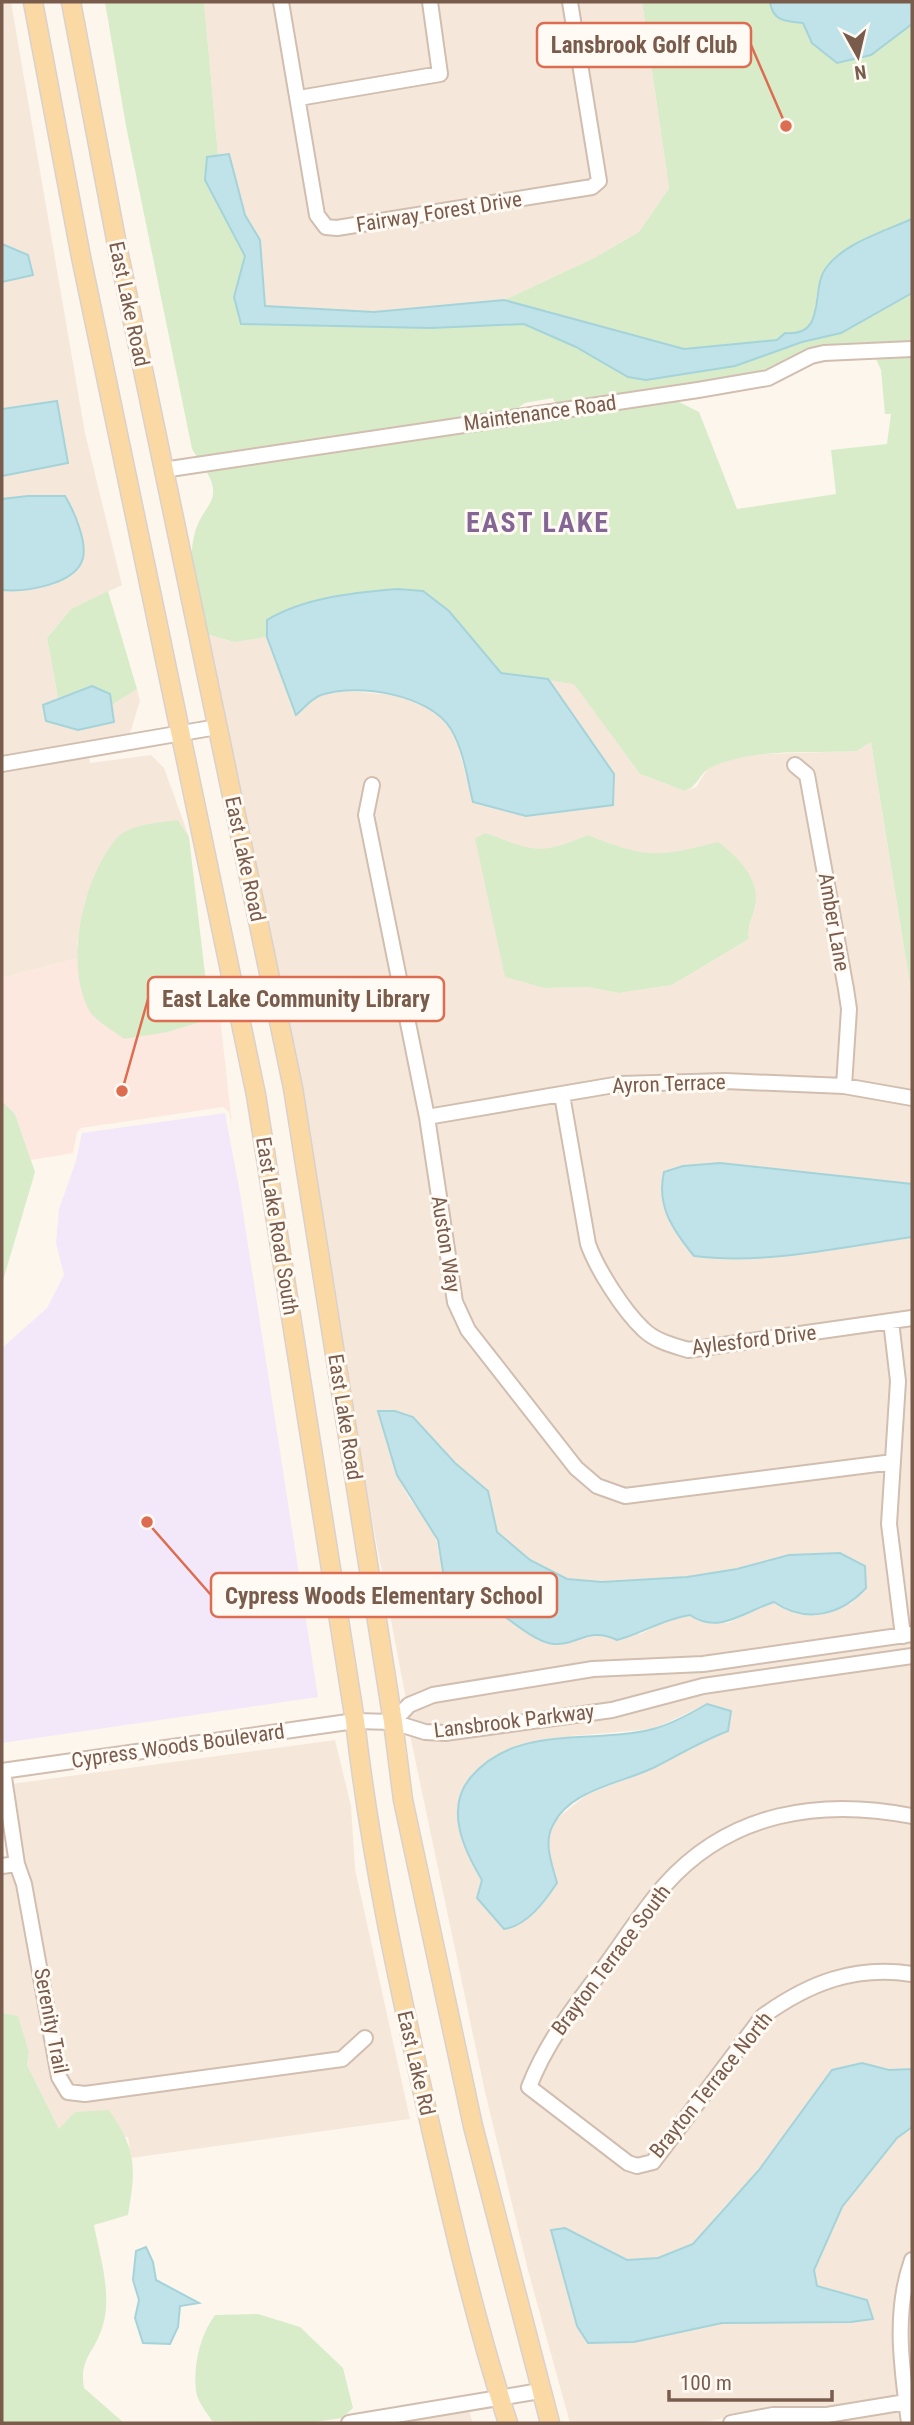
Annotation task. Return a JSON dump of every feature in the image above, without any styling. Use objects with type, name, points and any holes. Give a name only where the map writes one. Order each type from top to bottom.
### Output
[{"type":"main road","name":"East Lake Road","points":[[33,2],[81,257],[180,735]]},
{"type":"main road","name":"East Lake Road","points":[[71,2],[163,470],[293,1088],[393,1722]]},
{"type":"main road","name":"East Lake Road South","points":[[180,735],[256,1095],[355,1721]]},
{"type":"main road","name":"East Lake Rd","points":[[355,1721],[364,1801],[393,1960],[449,2205],[501,2400]]},
{"type":"main road","name":"East Lake Rd","points":[[393,1722],[402,1800],[470,2113],[540,2391]]},
{"type":"main road","points":[[540,2391],[550,2423]]},
{"type":"main road","points":[[501,2400],[508,2423]]},
{"type":"street","name":"Fairway Forest Drive","points":[[281,2],[317,215],[326,227],[337,228],[592,187],[599,181],[570,2]]},
{"type":"street","points":[[299,98],[440,74],[430,2]]},
{"type":"street","name":"Maintenance Road","points":[[163,470],[768,378],[811,356],[824,353],[912,349]]},
{"type":"street","points":[[2,764],[217,727]]},
{"type":"street","name":"Amber Lane","points":[[795,765],[807,775],[846,989],[849,1009],[844,1086]]},
{"type":"street","name":"Auston Way","points":[[372,785],[366,815],[427,1117],[455,1302],[464,1321],[552,1439],[576,1468],[597,1486],[625,1496],[893,1462]]},
{"type":"street","name":"Ayron Terrace","points":[[427,1117],[620,1084],[725,1081],[844,1086],[912,1098]]},
{"type":"street","name":"Aylesford Drive","points":[[562,1095],[588,1244],[595,1263],[642,1328],[661,1342],[688,1350],[912,1318]]},
{"type":"street","points":[[891,1321],[898,1381],[889,1524],[908,1635]]},
{"type":"street","name":"Lansbrook Parkway","points":[[908,1635],[703,1664],[627,1666],[433,1695],[409,1705],[393,1722],[425,1732],[445,1733],[612,1710],[703,1686],[912,1656]]},
{"type":"street","name":"Cypress Woods Boulevard","points":[[3,1771],[355,1721],[393,1722]]},
{"type":"street","name":"Serenity Trail","points":[[3,1771],[17,1864],[24,1884],[59,2077],[68,2092],[85,2094],[341,2059],[365,2038]]},
{"type":"street","name":"Brayton Terrace South","points":[[528,2087],[557,2030],[665,1885],[703,1851],[767,1818],[817,1808],[846,1806],[912,1816]]},
{"type":"street","points":[[2,1866],[17,1864]]},
{"type":"street","name":"Brayton Terrace North","points":[[528,2087],[628,2163],[637,2166],[653,2162],[763,2016],[786,1999],[846,1974],[883,1970],[912,1974]]},
{"type":"street","points":[[909,2423],[900,2336],[900,2303],[912,2260]]},
{"type":"street","points":[[349,2423],[501,2400],[540,2391]]},
{"type":"street","points":[[731,2423],[773,2415],[827,2414],[906,2402]]},
{"type":"shaded area","points":[[2,2],[11,2],[85,433],[122,585],[71,609],[47,638],[58,698],[43,705],[114,722],[112,705],[137,689],[140,701],[130,733],[124,738],[2,758],[2,590],[47,585],[74,572],[65,496],[2,499],[2,476],[68,463],[22,407],[2,409],[2,282],[33,275],[28,255],[2,244]]},
{"type":"shaded area","points":[[204,2],[276,2],[322,231],[605,181],[576,2],[642,2],[669,188],[639,232],[594,258],[504,300],[374,312],[264,306],[260,240],[245,215],[229,154],[218,155]]},
{"type":"shaded area","points":[[287,2],[424,2],[434,68],[304,91]]},
{"type":"shaded area","points":[[435,2],[565,2],[593,178],[589,181],[329,221],[323,212],[306,104],[441,80]]},
{"type":"shaded area","points":[[204,633],[233,642],[267,637],[276,660],[319,695],[347,691],[405,696],[436,713],[450,728],[458,746],[473,802],[526,816],[613,805],[614,774],[548,679],[574,683],[640,774],[685,791],[696,787],[708,768],[744,755],[857,751],[871,742],[912,997],[912,1092],[850,1081],[852,1065],[811,770],[794,756],[787,766],[802,778],[843,1009],[839,1079],[725,1074],[431,1110],[372,815],[378,781],[368,778],[361,816],[422,1119],[450,1303],[548,1444],[623,1502],[887,1469],[897,1631],[683,1660],[593,1663],[406,1699]],"holes":[[[486,833],[534,851],[560,847],[588,835],[632,852],[669,855],[718,843],[756,905],[748,929],[749,939],[672,985],[619,993],[587,987],[544,988],[506,977],[493,913]],[[414,1417],[455,1463],[488,1491],[497,1531],[530,1560],[567,1579],[602,1582],[687,1577],[737,1569],[865,1566],[866,1588],[851,1604],[780,1607],[774,1602],[728,1623],[697,1620],[690,1615],[668,1619],[641,1634],[604,1634],[555,1644],[527,1632],[462,1584],[444,1578],[434,1530],[409,1498],[395,1467]]]},
{"type":"shaded area","points":[[151,755],[164,768],[189,837],[178,820],[100,868],[85,901],[77,944],[79,958],[2,978],[2,771],[89,756],[90,763]]},
{"type":"shaded area","points":[[79,958],[81,987],[168,1032],[220,1016],[232,1126],[229,1112],[223,1107],[81,1128],[77,1132],[73,1153],[31,1160],[15,1114],[2,1101],[2,978]]},
{"type":"shaded area","points":[[725,1087],[843,1092],[912,1104],[912,1184],[720,1163],[669,1223],[695,1256],[794,1254],[912,1237],[912,1311],[688,1344],[663,1336],[645,1324],[600,1260],[593,1243],[569,1100],[621,1091]]},
{"type":"shaded area","points":[[558,1102],[583,1247],[590,1267],[637,1332],[659,1348],[887,1328],[893,1381],[887,1456],[625,1490],[599,1480],[579,1463],[473,1326],[461,1300],[434,1122]]},
{"type":"shaded area","points":[[225,1113],[240,1193],[318,1697],[2,1743],[2,1348],[47,1308],[64,1275],[56,1243],[59,1209],[76,1161],[82,1133]]},
{"type":"shaded area","points":[[912,1324],[912,1628],[908,1629],[895,1524],[898,1327]]},
{"type":"shaded area","points":[[912,1641],[912,1649],[702,1680],[611,1703],[444,1726],[409,1721],[408,1715],[412,1710],[434,1701],[594,1676],[703,1671]]},
{"type":"shaded area","points":[[912,1662],[912,1809],[847,1800],[816,1802],[765,1813],[718,1834],[700,1846],[553,2026],[521,2087],[536,2103],[625,2168],[636,2172],[766,2021],[789,2005],[833,1984],[883,1976],[912,1981],[912,2069],[889,2070],[862,2063],[722,2209],[693,2244],[658,2258],[627,2260],[565,2228],[551,2231],[634,2342],[722,2323],[851,2322],[843,2293],[817,2286],[814,2270],[842,2207],[897,2138],[912,2127],[912,2250],[906,2259],[895,2303],[894,2336],[900,2397],[826,2408],[772,2409],[699,2423],[570,2423],[529,2274],[485,2092],[410,1735],[425,1739],[613,1716],[704,1693]],"holes":[[[707,1704],[728,1731],[701,1741],[654,1768],[586,1795],[553,1822],[548,1840],[550,1856],[477,1898],[482,1880],[571,1736],[653,1729]]]},
{"type":"shaded area","points":[[335,1740],[351,1806],[355,1869],[410,2119],[131,2158],[128,2137],[59,2129],[27,2065],[29,2053],[2,2013],[2,1873],[14,1871],[19,1885],[64,2095],[345,2064],[372,2039],[365,2030],[339,2053],[85,2087],[71,2086],[64,2074],[22,1862],[11,1784]]},
{"type":"shaded area","points":[[847,1813],[912,1822],[912,1968],[883,1964],[845,1968],[784,1993],[758,2012],[649,2156],[637,2160],[535,2085],[562,2034],[669,1889],[723,1845],[769,1825],[818,1814]]},
{"type":"shaded area","points":[[912,2281],[912,2403],[906,2304]]},
{"type":"shaded area","points":[[902,2409],[904,2423],[765,2423],[827,2421]]},
{"type":"shaded area","points":[[469,2411],[473,2423],[390,2423]]},
{"type":"green space","points":[[105,2],[204,2],[218,155],[207,157],[245,257],[234,297],[242,324],[431,328],[524,324],[577,347],[628,377],[735,366],[802,342],[841,333],[912,293],[912,343],[697,384],[556,405],[553,398],[525,403],[515,410],[197,457],[192,449],[126,126]]},
{"type":"green space","points":[[642,2],[770,2],[772,12],[803,23],[812,43],[871,55],[912,24],[912,219],[851,249],[830,267],[822,278],[811,323],[798,333],[785,333],[777,340],[684,349],[504,300],[594,258],[639,232],[669,188]]},
{"type":"green space","points":[[912,355],[912,997],[871,742],[857,751],[747,756],[708,769],[685,791],[640,774],[574,684],[501,673],[452,614],[267,620],[267,637],[234,642],[203,633],[193,582],[192,557],[195,532],[213,496],[211,480],[205,469],[675,400],[699,412],[737,509],[836,494],[831,450],[887,444],[891,414],[885,414],[881,370],[875,357]]},
{"type":"green space","points":[[108,591],[137,689],[112,705],[110,694],[92,686],[58,698],[47,638],[71,609]]},
{"type":"green space","points":[[178,820],[189,837],[205,974],[220,1016],[168,1032],[124,1039],[93,1016],[82,993],[78,947],[86,898],[105,855],[117,838],[130,829]]},
{"type":"green space","points":[[486,833],[537,849],[558,846],[588,835],[624,848],[652,853],[680,851],[718,842],[740,862],[755,887],[755,907],[749,926],[749,939],[672,985],[619,993],[587,987],[544,988],[505,977],[475,838]]},
{"type":"green space","points":[[2,1101],[15,1114],[35,1172],[2,1284]]},
{"type":"green space","points":[[2,2013],[18,2016],[29,2053],[27,2065],[59,2129],[75,2112],[109,2110],[129,2148],[133,2172],[128,2215],[94,2225],[104,2276],[106,2303],[102,2328],[85,2363],[83,2378],[84,2388],[124,2423],[2,2423]]},
{"type":"green space","points":[[258,2314],[300,2327],[343,2368],[353,2408],[342,2418],[308,2423],[212,2421],[200,2403],[195,2381],[205,2332],[215,2315]]},
{"type":"water","points":[[770,2],[912,2],[912,24],[871,55],[837,63],[812,43],[803,23],[777,17]]},
{"type":"water","points":[[229,154],[245,215],[260,240],[265,306],[374,312],[504,300],[684,349],[777,340],[785,333],[798,332],[807,327],[813,320],[821,277],[834,259],[854,245],[912,219],[912,293],[841,333],[802,342],[735,366],[646,380],[628,377],[576,347],[524,324],[431,328],[241,324],[234,297],[245,256],[205,180],[207,157]]},
{"type":"water","points":[[2,244],[28,255],[33,275],[2,282]]},
{"type":"water","points":[[57,401],[68,463],[2,476],[2,409]]},
{"type":"water","points":[[65,496],[81,535],[83,558],[71,575],[60,581],[36,588],[2,590],[2,499]]},
{"type":"water","points":[[397,589],[423,591],[449,611],[501,673],[548,679],[614,774],[613,805],[526,816],[473,802],[462,755],[451,729],[427,707],[392,694],[354,690],[321,695],[296,715],[267,637],[267,620],[313,601]]},
{"type":"water","points":[[92,686],[110,694],[114,722],[78,730],[46,721],[43,705]]},
{"type":"water","points":[[720,1163],[912,1184],[912,1237],[776,1257],[694,1256],[679,1237],[664,1207],[664,1172],[683,1166]]},
{"type":"water","points":[[378,1411],[395,1411],[413,1417],[455,1463],[488,1491],[497,1532],[530,1560],[567,1579],[602,1582],[687,1577],[737,1569],[789,1555],[840,1553],[865,1566],[866,1588],[846,1605],[823,1613],[798,1613],[774,1602],[722,1622],[701,1621],[690,1615],[680,1617],[617,1640],[598,1635],[562,1644],[543,1641],[458,1584],[444,1578],[438,1540],[397,1475]]},
{"type":"water","points":[[707,1704],[731,1711],[728,1731],[642,1773],[598,1788],[572,1803],[561,1813],[553,1825],[549,1839],[549,1854],[557,1883],[528,1918],[504,1929],[477,1898],[482,1880],[469,1856],[460,1829],[459,1802],[471,1777],[490,1760],[510,1749],[533,1742],[653,1729],[674,1722]]},
{"type":"water","points":[[862,2063],[889,2070],[912,2069],[912,2127],[897,2138],[842,2207],[814,2270],[817,2286],[867,2300],[873,2319],[851,2322],[722,2323],[634,2342],[588,2343],[577,2326],[551,2230],[565,2228],[627,2260],[658,2258],[693,2244],[759,2170],[832,2070]]},
{"type":"water","points":[[146,2247],[153,2262],[156,2280],[199,2303],[180,2306],[178,2327],[170,2344],[143,2343],[135,2318],[139,2300],[133,2280],[136,2251]]},
{"type":"place","name":"Lansbrook Golf Club","points":[[786,126]]},
{"type":"place","name":"East Lake Community Library","points":[[122,1091]]},
{"type":"place","name":"Cypress Woods Elementary School","points":[[147,1522]]},
{"type":"district","name":"EAST LAKE","points":[[538,522]]}]
